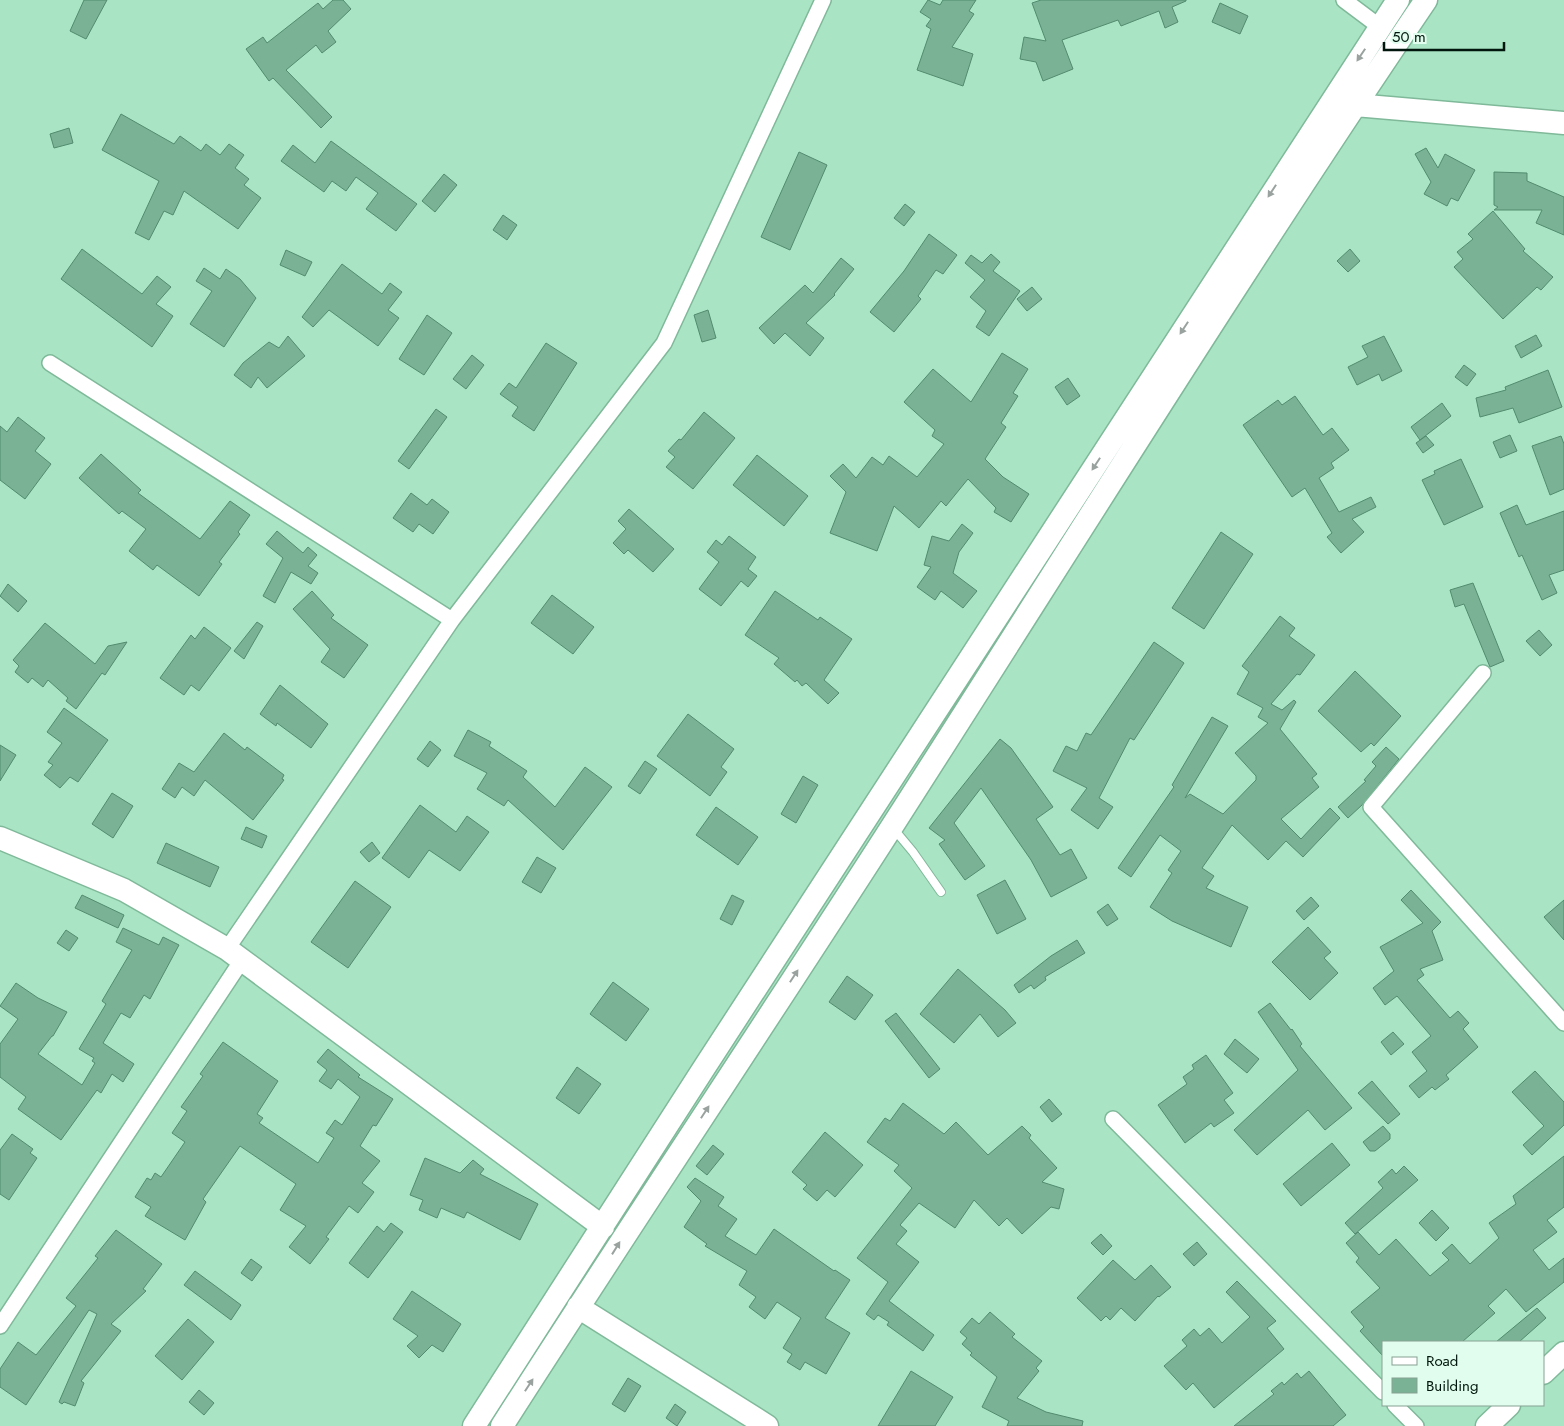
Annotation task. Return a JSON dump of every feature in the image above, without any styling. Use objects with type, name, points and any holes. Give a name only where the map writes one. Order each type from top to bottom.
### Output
[{"type":"street","points":[[0,1326],[235,955],[452,620],[664,343],[823,0]]},
{"type":"street","points":[[1344,0],[1380,27]]},
{"type":"street","points":[[474,1426],[1336,92],[1398,0]]},
{"type":"street","points":[[502,1426],[892,827],[1054,570],[1355,105],[1426,0]]},
{"type":"street","points":[[1336,92],[1355,105],[1564,123]]},
{"type":"street","points":[[50,363],[452,620]]},
{"type":"street","points":[[1483,672],[1371,807],[1564,1023]]},
{"type":"street","points":[[0,838],[124,890],[235,955],[603,1227]]},
{"type":"street","points":[[739,1014],[759,1029]]},
{"type":"street","points":[[1114,1119],[1382,1391]]},
{"type":"street","points":[[578,1307],[768,1426]]},
{"type":"street","points":[[1544,1372],[1564,1353]]},
{"type":"street","points":[[1396,1406],[1416,1426]]},
{"type":"street","points":[[1487,1426],[1508,1406]]},
{"type":"lane","points":[[892,827],[913,852],[940,892]]},
{"type":"building","points":[[84,0],[107,0],[86,39],[70,31]]},
{"type":"building","points":[[333,0],[343,0],[351,9],[328,31],[336,42],[322,53],[316,45],[286,70],[332,117],[321,128],[273,78],[269,81],[246,49],[263,37],[267,43],[318,3],[323,9]]},
{"type":"building","points":[[928,0],[940,5],[943,0],[976,0],[969,11],[974,14],[952,47],[973,54],[963,86],[917,70],[931,29],[926,26],[931,19],[920,12]]},
{"type":"building","points":[[1041,0],[1186,1],[1172,7],[1178,22],[1165,28],[1159,11],[1121,26],[1118,20],[1062,40],[1073,69],[1043,81],[1036,62],[1020,59],[1024,37],[1046,41],[1032,3]]},
{"type":"building","points":[[1220,3],[1248,16],[1240,34],[1212,22]]},
{"type":"building","points":[[121,114],[174,144],[180,136],[201,151],[206,144],[220,155],[229,144],[244,155],[235,168],[249,179],[244,185],[261,198],[238,229],[184,191],[173,215],[164,211],[149,240],[135,233],[159,181],[102,150]]},
{"type":"building","points":[[69,128],[73,143],[54,148],[50,134]]},
{"type":"building","points":[[331,141],[417,204],[396,231],[366,209],[378,193],[356,177],[346,191],[332,181],[324,192],[281,161],[293,145],[315,163]]},
{"type":"building","points":[[1426,148],[1438,168],[1445,154],[1475,170],[1458,201],[1451,198],[1447,206],[1424,194],[1431,182],[1415,154]]},
{"type":"building","points":[[799,152],[827,165],[790,250],[761,237]]},
{"type":"building","points":[[1494,172],[1527,173],[1527,181],[1564,197],[1564,235],[1536,223],[1542,210],[1494,210],[1498,207],[1494,205]]},
{"type":"building","points":[[444,174],[457,185],[435,212],[422,201]]},
{"type":"building","points":[[905,204],[915,212],[904,226],[894,218]]},
{"type":"building","points":[[1493,211],[1525,249],[1523,251],[1553,277],[1541,290],[1537,287],[1503,319],[1454,267],[1463,259],[1457,252],[1473,239],[1468,234]]},
{"type":"building","points":[[503,215],[517,225],[507,240],[493,230]]},
{"type":"building","points":[[929,234],[957,255],[943,274],[936,270],[918,296],[921,299],[894,332],[870,312],[904,271]]},
{"type":"building","points":[[82,249],[142,294],[157,276],[171,287],[156,304],[173,316],[152,347],[61,279]]},
{"type":"building","points":[[1350,249],[1360,261],[1348,272],[1337,261]]},
{"type":"building","points":[[286,250],[312,262],[305,276],[280,265]]},
{"type":"building","points":[[991,254],[1000,262],[993,271],[1020,291],[989,336],[976,327],[986,311],[970,297],[985,280],[965,263],[971,255],[982,263]]},
{"type":"building","points":[[841,258],[854,269],[835,295],[806,323],[824,338],[810,356],[785,333],[774,344],[759,328],[805,285],[813,293]]},
{"type":"building","points":[[342,264],[382,294],[390,283],[402,292],[388,310],[399,318],[378,346],[329,310],[313,327],[302,317]]},
{"type":"building","points":[[204,268],[220,279],[226,269],[240,279],[256,298],[224,347],[190,324],[212,291],[196,281]]},
{"type":"building","points":[[1032,287],[1042,299],[1027,311],[1017,299]]},
{"type":"building","points":[[708,310],[716,338],[702,342],[694,315]]},
{"type":"building","points":[[427,315],[452,333],[424,375],[399,359]]},
{"type":"building","points":[[1536,335],[1542,346],[1521,358],[1515,346]]},
{"type":"building","points":[[288,336],[305,356],[267,388],[258,377],[251,388],[234,375],[243,363],[269,342],[279,348]]},
{"type":"building","points":[[1384,336],[1402,371],[1382,381],[1379,374],[1357,385],[1348,367],[1368,357],[1362,346]]},
{"type":"building","points":[[546,343],[577,363],[534,431],[512,416],[518,407],[500,394],[509,383],[516,388]]},
{"type":"building","points":[[1002,353],[1028,369],[1013,393],[1018,396],[1001,423],[1006,427],[985,459],[1003,477],[1029,494],[1011,522],[994,512],[996,508],[968,479],[946,506],[941,501],[919,528],[894,506],[877,551],[830,533],[846,492],[830,476],[843,464],[856,478],[872,457],[883,465],[889,456],[917,477],[944,444],[932,436],[935,430],[904,402],[933,369],[971,402]]},
{"type":"building","points":[[472,355],[484,365],[466,389],[453,379]]},
{"type":"building","points":[[1464,365],[1476,374],[1467,386],[1455,377]]},
{"type":"building","points":[[1548,370],[1562,407],[1519,423],[1513,408],[1480,417],[1476,398],[1506,390],[1505,387]]},
{"type":"building","points":[[1068,378],[1080,396],[1067,405],[1055,387]]},
{"type":"building","points":[[1295,396],[1323,435],[1332,428],[1349,450],[1331,463],[1334,468],[1319,478],[1339,512],[1371,497],[1376,507],[1352,519],[1364,532],[1341,553],[1327,537],[1332,533],[1305,488],[1292,497],[1243,425],[1278,400],[1282,405]]},
{"type":"building","points":[[1442,403],[1451,416],[1420,440],[1411,427]]},
{"type":"building","points":[[436,409],[447,417],[409,469],[398,461]]},
{"type":"building","points":[[704,412],[735,438],[693,489],[666,467],[675,457],[668,451],[679,439],[681,440]]},
{"type":"building","points":[[18,417],[45,438],[35,451],[51,464],[25,499],[0,480],[0,426],[7,432]]},
{"type":"building","points":[[1510,435],[1517,451],[1500,458],[1493,442]]},
{"type":"building","points":[[1426,436],[1434,445],[1423,453],[1416,443]]},
{"type":"building","points":[[1561,436],[1564,444],[1564,489],[1550,495],[1532,446]]},
{"type":"building","points":[[101,454],[141,490],[138,493],[200,539],[230,501],[250,515],[238,532],[240,534],[219,562],[222,564],[199,596],[157,565],[153,570],[129,551],[146,529],[122,511],[119,514],[79,478]]},
{"type":"building","points":[[757,455],[808,496],[784,526],[733,485]]},
{"type":"building","points":[[1461,459],[1483,507],[1444,525],[1422,480],[1435,474],[1434,471]]},
{"type":"building","points":[[411,493],[427,505],[432,499],[449,512],[433,534],[419,524],[413,532],[393,518]]},
{"type":"building","points":[[1517,505],[1526,525],[1564,511],[1564,570],[1549,575],[1557,593],[1542,600],[1522,555],[1519,557],[1500,513]]},
{"type":"building","points":[[629,509],[674,549],[653,572],[628,550],[624,554],[613,543],[626,529],[618,521]]},
{"type":"building","points":[[962,524],[973,533],[959,552],[953,573],[977,591],[963,608],[941,591],[935,600],[917,587],[931,567],[924,565],[932,536],[949,541]]},
{"type":"building","points":[[277,531],[303,553],[308,547],[317,555],[308,566],[318,573],[311,584],[291,572],[275,603],[263,596],[283,558],[266,544]]},
{"type":"building","points":[[1221,532],[1253,554],[1204,629],[1172,608]]},
{"type":"building","points":[[729,536],[756,557],[748,569],[757,576],[748,587],[741,581],[721,606],[699,589],[719,562],[707,552],[716,540],[722,545]]},
{"type":"building","points":[[1473,583],[1504,661],[1490,667],[1464,604],[1455,607],[1450,590]]},
{"type":"building","points":[[8,584],[27,601],[18,612],[0,596]]},
{"type":"building","points":[[312,591],[334,615],[331,618],[368,645],[344,678],[321,662],[330,649],[293,609]]},
{"type":"building","points":[[775,591],[818,620],[820,617],[852,639],[824,680],[839,693],[828,704],[806,683],[802,686],[797,680],[795,682],[774,664],[779,658],[745,635]]},
{"type":"building","points":[[552,595],[594,627],[573,654],[531,623]]},
{"type":"building","points":[[1280,616],[1295,628],[1289,636],[1315,655],[1300,675],[1297,674],[1271,704],[1282,710],[1294,700],[1296,702],[1280,729],[1317,774],[1312,778],[1319,787],[1281,819],[1301,839],[1330,808],[1340,818],[1303,857],[1286,841],[1268,860],[1232,825],[1202,868],[1214,876],[1206,888],[1248,907],[1231,947],[1172,921],[1150,907],[1172,873],[1168,870],[1181,851],[1160,835],[1131,877],[1118,868],[1174,787],[1172,785],[1212,717],[1228,726],[1185,798],[1190,794],[1223,814],[1256,780],[1256,776],[1235,753],[1268,723],[1258,717],[1263,708],[1237,694],[1249,672],[1242,666]]},
{"type":"building","points":[[257,622],[263,626],[244,659],[234,651]]},
{"type":"building","points":[[45,623],[95,664],[108,646],[127,642],[105,675],[102,673],[76,709],[66,701],[68,698],[48,680],[43,687],[32,678],[28,683],[15,672],[19,666],[13,660]]},
{"type":"building","points":[[204,627],[231,648],[199,691],[191,685],[184,695],[160,678],[191,635],[195,639]]},
{"type":"building","points":[[1539,630],[1552,645],[1540,656],[1526,641]]},
{"type":"building","points":[[1154,642],[1184,663],[1134,740],[1130,738],[1099,798],[1113,807],[1098,829],[1071,810],[1087,788],[1053,771],[1066,746],[1077,751],[1086,733],[1091,735]]},
{"type":"building","points":[[1355,671],[1401,716],[1374,746],[1371,743],[1361,752],[1318,711]]},
{"type":"building","points":[[280,685],[328,724],[311,748],[277,723],[276,726],[260,714]]},
{"type":"building","points":[[64,708],[108,740],[78,782],[70,777],[60,788],[44,775],[53,765],[48,762],[62,743],[47,732]]},
{"type":"building","points":[[688,714],[734,749],[721,767],[727,772],[710,796],[657,756]]},
{"type":"building","points":[[468,730],[491,742],[489,746],[527,771],[523,777],[555,807],[585,767],[612,787],[563,850],[508,800],[504,806],[477,789],[487,773],[454,756]]},
{"type":"building","points":[[224,733],[245,750],[247,747],[284,775],[282,779],[284,780],[253,820],[205,780],[194,796],[182,787],[175,798],[162,789],[179,763],[194,772]]},
{"type":"building","points":[[1000,739],[1011,748],[1053,807],[1036,819],[1060,855],[1071,849],[1087,878],[1051,897],[1031,860],[981,788],[954,823],[985,866],[965,880],[939,844],[945,840],[929,828]]},
{"type":"building","points":[[430,741],[441,750],[428,767],[417,759]]},
{"type":"building","points":[[0,745],[16,755],[0,781]]},
{"type":"building","points":[[1386,747],[1399,759],[1362,805],[1348,818],[1338,807],[1366,781],[1364,780],[1376,766],[1372,762]]},
{"type":"building","points":[[645,761],[657,769],[640,794],[628,786]]},
{"type":"building","points":[[803,776],[818,785],[796,823],[781,814]]},
{"type":"building","points":[[112,793],[133,806],[113,838],[92,824]]},
{"type":"building","points":[[420,805],[456,832],[467,816],[489,832],[460,871],[429,850],[409,878],[382,858]]},
{"type":"building","points":[[716,807],[758,837],[738,865],[696,835]]},
{"type":"building","points":[[246,827],[267,836],[262,848],[241,839]]},
{"type":"building","points":[[372,842],[380,853],[369,862],[360,852]]},
{"type":"building","points":[[166,843],[219,867],[210,887],[157,863]]},
{"type":"building","points":[[537,857],[556,868],[541,893],[522,882]]},
{"type":"building","points":[[1005,880],[1026,919],[997,934],[977,895]]},
{"type":"building","points":[[355,881],[391,907],[348,968],[311,942]]},
{"type":"building","points":[[1411,890],[1441,922],[1432,931],[1443,960],[1420,969],[1424,975],[1417,980],[1450,1018],[1458,1011],[1469,1023],[1463,1029],[1478,1047],[1446,1075],[1449,1079],[1435,1090],[1432,1087],[1419,1098],[1409,1086],[1427,1071],[1412,1052],[1431,1036],[1397,996],[1385,1005],[1373,988],[1394,971],[1380,947],[1423,923],[1401,900]]},
{"type":"building","points":[[82,895],[124,915],[118,928],[75,908]]},
{"type":"building","points":[[732,895],[744,901],[732,925],[720,919]]},
{"type":"building","points":[[1311,897],[1319,906],[1304,920],[1296,911]]},
{"type":"building","points":[[1564,900],[1564,940],[1544,917]]},
{"type":"building","points":[[1108,904],[1118,919],[1107,926],[1097,912]]},
{"type":"building","points":[[1308,927],[1331,952],[1324,958],[1338,973],[1310,1000],[1272,962]]},
{"type":"building","points":[[123,928],[159,945],[163,937],[179,945],[150,999],[144,995],[130,1018],[121,1013],[103,1043],[134,1064],[123,1082],[112,1074],[101,1093],[97,1090],[61,1140],[18,1109],[26,1097],[0,1077],[0,1044],[18,1019],[0,1006],[16,983],[38,998],[67,1012],[53,1036],[38,1054],[82,1085],[95,1063],[92,1061],[94,1058],[79,1049],[106,1004],[102,1001],[132,950],[116,942]]},
{"type":"building","points":[[66,930],[78,938],[69,951],[57,943]]},
{"type":"building","points":[[1077,940],[1085,953],[1045,977],[1046,980],[1034,989],[1031,985],[1019,993],[1014,985],[1051,956]]},
{"type":"building","points":[[958,969],[1005,1010],[1016,1023],[998,1037],[980,1014],[954,1043],[920,1014]]},
{"type":"building","points":[[847,976],[873,995],[855,1020],[829,1002]]},
{"type":"building","points":[[613,982],[649,1009],[626,1041],[590,1014]]},
{"type":"building","points":[[1270,1003],[1292,1029],[1302,1044],[1300,1046],[1352,1108],[1325,1130],[1308,1110],[1257,1155],[1234,1130],[1298,1070],[1258,1012]]},
{"type":"building","points":[[896,1013],[940,1069],[929,1078],[885,1021]]},
{"type":"building","points":[[1393,1032],[1404,1044],[1391,1055],[1381,1042]]},
{"type":"building","points":[[1235,1039],[1259,1059],[1247,1073],[1224,1054]]},
{"type":"building","points":[[223,1042],[278,1081],[257,1114],[263,1118],[259,1123],[318,1163],[334,1138],[326,1133],[335,1120],[342,1125],[360,1097],[338,1079],[331,1089],[319,1081],[327,1070],[317,1062],[328,1049],[360,1075],[358,1077],[393,1099],[376,1126],[373,1125],[360,1146],[380,1161],[362,1183],[374,1192],[358,1213],[349,1206],[326,1237],[329,1239],[310,1264],[289,1247],[306,1226],[280,1210],[296,1184],[240,1146],[203,1199],[206,1202],[185,1240],[145,1216],[151,1207],[135,1197],[147,1178],[151,1180],[155,1173],[161,1177],[185,1142],[172,1133],[187,1111],[181,1107],[203,1076],[200,1074]]},
{"type":"building","points":[[1206,1055],[1233,1093],[1224,1100],[1234,1113],[1214,1127],[1211,1123],[1185,1143],[1158,1105],[1187,1084],[1183,1077],[1194,1069],[1192,1065]]},
{"type":"building","points":[[577,1067],[601,1084],[579,1114],[556,1098]]},
{"type":"building","points":[[1535,1071],[1564,1102],[1564,1125],[1532,1155],[1523,1145],[1544,1126],[1512,1092]]},
{"type":"building","points":[[1372,1081],[1400,1114],[1388,1124],[1358,1093]]},
{"type":"building","points":[[1049,1099],[1062,1114],[1052,1122],[1040,1107]]},
{"type":"building","points":[[903,1103],[944,1134],[956,1122],[988,1155],[1022,1126],[1031,1135],[1029,1138],[1057,1168],[1042,1182],[1064,1189],[1059,1209],[1051,1207],[1022,1234],[1007,1218],[999,1226],[974,1200],[955,1228],[919,1203],[900,1225],[907,1231],[896,1244],[919,1262],[889,1301],[934,1335],[923,1351],[887,1325],[889,1322],[878,1315],[874,1320],[866,1314],[888,1282],[857,1258],[912,1188],[894,1171],[899,1165],[867,1142],[885,1118],[890,1121]]},
{"type":"building","points":[[1383,1126],[1390,1134],[1390,1139],[1375,1151],[1370,1151],[1363,1142]]},
{"type":"building","points":[[825,1132],[863,1165],[835,1197],[827,1190],[817,1201],[803,1189],[807,1185],[792,1172]]},
{"type":"building","points":[[12,1134],[33,1149],[30,1153],[37,1158],[9,1200],[0,1194],[0,1150]]},
{"type":"building","points":[[1332,1143],[1350,1165],[1301,1206],[1283,1184]]},
{"type":"building","points":[[713,1145],[724,1154],[707,1175],[696,1166]]},
{"type":"building","points":[[1564,1156],[1564,1207],[1547,1220],[1557,1232],[1533,1250],[1549,1270],[1564,1258],[1564,1282],[1526,1312],[1506,1289],[1488,1306],[1495,1313],[1463,1341],[1382,1341],[1382,1355],[1360,1331],[1364,1327],[1351,1312],[1380,1288],[1356,1262],[1359,1258],[1346,1243],[1358,1232],[1379,1255],[1396,1239],[1430,1276],[1449,1260],[1442,1253],[1452,1244],[1470,1264],[1499,1238],[1489,1223],[1516,1204],[1513,1196]]},
{"type":"building","points":[[425,1158],[460,1173],[473,1160],[484,1169],[480,1174],[538,1204],[520,1240],[467,1212],[464,1218],[441,1208],[437,1218],[419,1210],[423,1200],[410,1195]]},
{"type":"building","points":[[1404,1166],[1418,1180],[1355,1234],[1345,1223],[1383,1188],[1378,1182],[1392,1169],[1396,1174]]},
{"type":"building","points":[[695,1178],[724,1197],[718,1206],[737,1219],[725,1236],[756,1255],[774,1229],[850,1280],[825,1318],[850,1333],[826,1374],[805,1362],[800,1370],[787,1362],[792,1354],[783,1348],[801,1318],[777,1302],[765,1319],[749,1307],[756,1297],[739,1285],[747,1271],[705,1246],[707,1244],[684,1227],[701,1201],[687,1187]]},
{"type":"building","points":[[1432,1210],[1449,1228],[1436,1241],[1419,1223]]},
{"type":"building","points":[[391,1223],[403,1232],[368,1278],[349,1263],[377,1226],[384,1232]]},
{"type":"building","points":[[116,1230],[162,1264],[143,1289],[146,1291],[111,1324],[121,1331],[81,1381],[84,1383],[75,1406],[59,1402],[97,1314],[89,1310],[26,1405],[0,1387],[0,1369],[18,1342],[36,1355],[76,1306],[66,1298],[98,1258],[95,1256]]},
{"type":"building","points":[[1101,1234],[1112,1246],[1103,1255],[1091,1243]]},
{"type":"building","points":[[1197,1242],[1207,1254],[1194,1266],[1183,1254]]},
{"type":"building","points":[[251,1259],[262,1267],[252,1281],[241,1273]]},
{"type":"building","points":[[1113,1260],[1135,1280],[1151,1265],[1171,1287],[1158,1296],[1135,1321],[1121,1308],[1110,1320],[1106,1316],[1101,1321],[1077,1298]]},
{"type":"building","points":[[195,1271],[241,1305],[231,1320],[184,1285]]},
{"type":"building","points":[[1237,1281],[1276,1321],[1267,1328],[1284,1349],[1214,1408],[1193,1383],[1186,1390],[1164,1366],[1187,1346],[1182,1340],[1194,1329],[1200,1336],[1209,1328],[1222,1343],[1250,1317],[1226,1292]]},
{"type":"building","points":[[412,1291],[461,1324],[443,1352],[432,1345],[419,1358],[407,1346],[418,1336],[393,1319]]},
{"type":"building","points":[[1537,1308],[1546,1318],[1520,1341],[1497,1341]]},
{"type":"building","points":[[990,1312],[1015,1334],[1012,1337],[1042,1361],[1036,1368],[1039,1371],[1017,1398],[1046,1412],[1083,1421],[1082,1426],[1007,1426],[1009,1421],[982,1407],[997,1377],[970,1355],[972,1353],[962,1344],[967,1338],[960,1332],[972,1318],[979,1324]]},
{"type":"building","points":[[188,1319],[214,1342],[182,1380],[155,1356]]},
{"type":"building","points":[[911,1371],[953,1397],[935,1426],[878,1426]]},
{"type":"building","points":[[1309,1371],[1346,1415],[1333,1426],[1234,1426],[1274,1394],[1271,1391],[1282,1382],[1284,1385],[1297,1373],[1301,1378]]},
{"type":"building","points":[[628,1378],[641,1386],[625,1412],[612,1404]]},
{"type":"building","points":[[199,1390],[214,1403],[204,1415],[189,1402]]},
{"type":"building","points":[[675,1404],[686,1412],[677,1426],[666,1418]]}]
